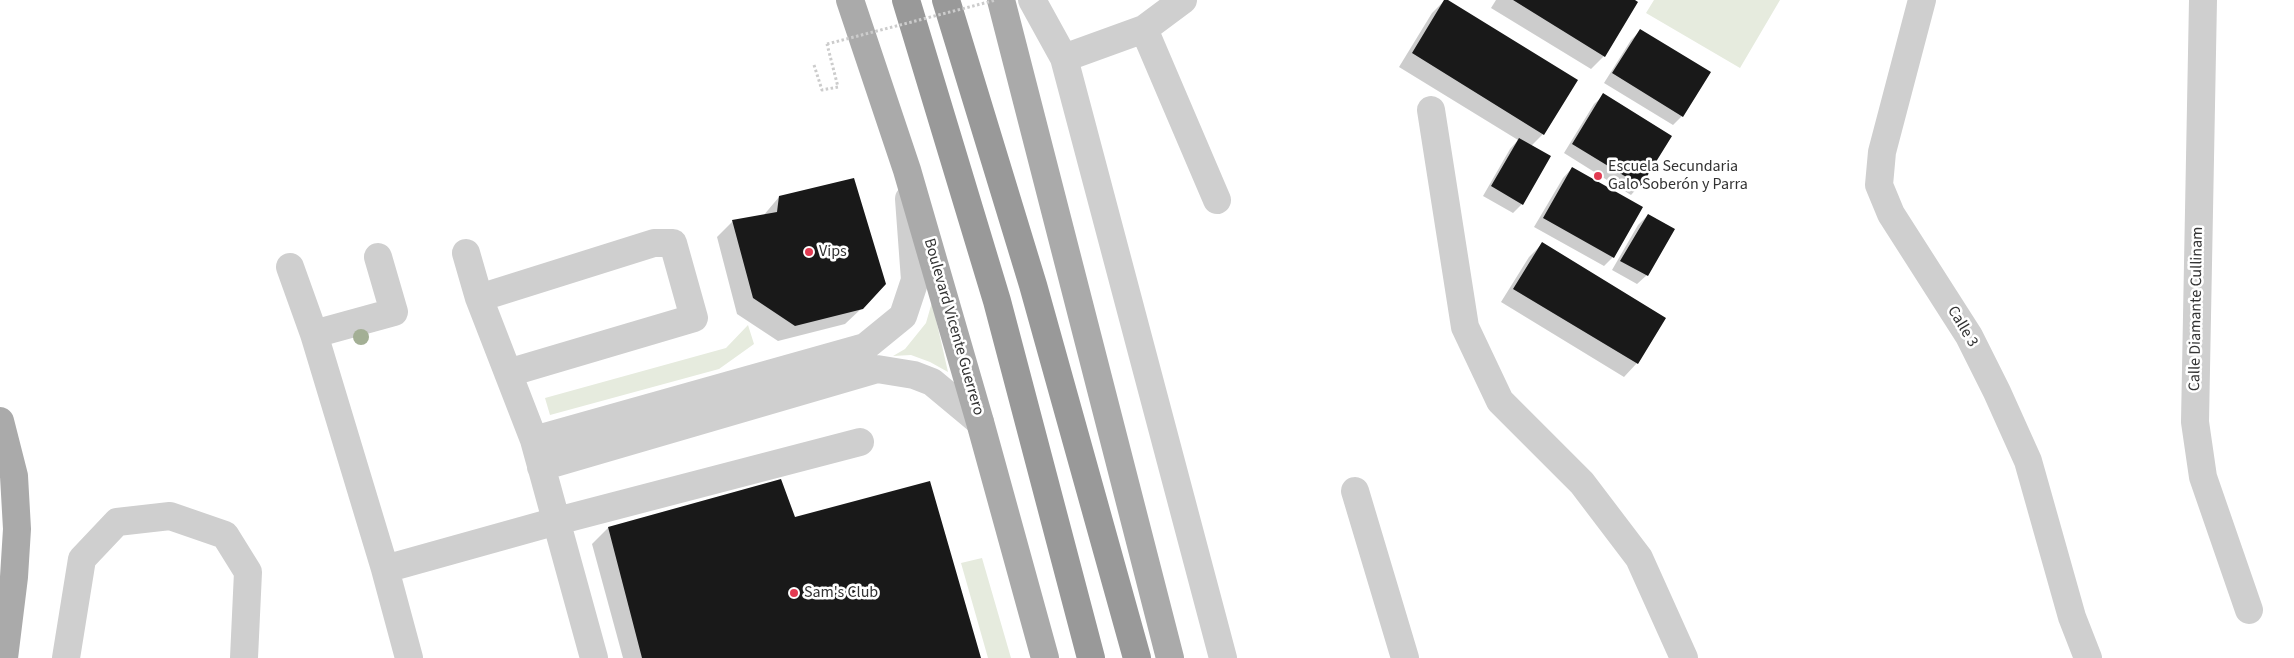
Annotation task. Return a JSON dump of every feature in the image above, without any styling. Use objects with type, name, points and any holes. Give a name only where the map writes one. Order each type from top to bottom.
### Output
[{"type":"highway","points":[[906,0],[997,300],[1091,658]]},
{"type":"highway","points":[[946,0],[1033,285],[1137,658]]},
{"type":"highway","points":[[1077,658],[1079,617]]},
{"type":"main road","name":"Boulevard Vicente Guerrero","points":[[850,0],[907,170],[980,422],[1045,658]]},
{"type":"main road","points":[[1001,0],[1170,658]]},
{"type":"main road","points":[[0,421],[14,476],[17,529],[14,577],[4,658]]},
{"type":"street","points":[[1032,0],[1064,58],[1223,658]]},
{"type":"street","points":[[1064,58],[1144,29],[1183,0]]},
{"type":"street","name":"Calle 3","points":[[1922,0],[1882,152],[1879,185],[1891,214],[1969,336],[2001,400],[2028,461],[2072,617],[2088,658]]},
{"type":"street","name":"Calle Diamante Cullinam","points":[[2203,0],[2195,422],[2203,477],[2249,610]]},
{"type":"street","points":[[1144,29],[1217,200]]},
{"type":"street","points":[[1432,110],[1465,327],[1500,400],[1582,484],[1639,558],[1684,658]]},
{"type":"street","points":[[541,467],[871,358],[903,316],[915,280],[907,170]]},
{"type":"street","points":[[480,298],[654,244],[673,244],[694,318],[508,373]]},
{"type":"street","points":[[466,253],[480,298],[534,440],[594,658]]},
{"type":"street","points":[[314,334],[394,312],[378,257]]},
{"type":"street","points":[[290,267],[314,334],[385,569],[409,658]]},
{"type":"street","points":[[534,440],[871,358],[932,382],[980,422]]},
{"type":"street","points":[[385,569],[860,442]]},
{"type":"street","points":[[1355,491],[1405,658]]},
{"type":"street","points":[[66,658],[82,559],[116,522],[170,516],[224,535],[248,572],[244,658]]},
{"type":"path","points":[[814,65],[822,90],[838,87],[827,44],[996,0]]},
{"type":"shaded area","points":[[1654,0],[1780,0],[1740,68],[1646,13]]},
{"type":"shaded area","points":[[932,302],[948,372],[930,362],[911,355],[893,356],[905,349],[926,323]]},
{"type":"shaded area","points":[[748,325],[754,344],[719,369],[550,415],[545,398],[726,348]]},
{"type":"shaded area","points":[[982,558],[1011,658],[988,658],[961,563]]},
{"type":"building","points":[[1444,0],[1448,0],[1578,80],[1544,135],[1412,53]]},
{"type":"building","points":[[1513,0],[1635,0],[1638,2],[1605,57]]},
{"type":"building","points":[[1640,29],[1711,72],[1683,117],[1612,73]]},
{"type":"building","points":[[1603,93],[1672,136],[1641,186],[1572,144]]},
{"type":"building","points":[[1519,138],[1551,156],[1523,205],[1491,186]]},
{"type":"building","points":[[1572,167],[1643,207],[1614,258],[1543,218]]},
{"type":"building","name":"Vips","points":[[854,178],[886,284],[863,309],[795,326],[753,298],[732,220],[777,212],[779,196]]},
{"type":"building","points":[[1648,214],[1675,229],[1648,276],[1620,261]]},
{"type":"building","points":[[1542,242],[1666,318],[1638,364],[1513,289]]},
{"type":"building","name":"Sam's Club","points":[[781,479],[795,517],[930,481],[981,658],[642,658],[608,527]]},
{"type":"place","name":"Escuela Secundaria Galo Soberón y Parra","points":[[1598,176]]},
{"type":"place","name":"Vips","points":[[809,252]]},
{"type":"place","name":"Sam's Club","points":[[794,593]]}]
